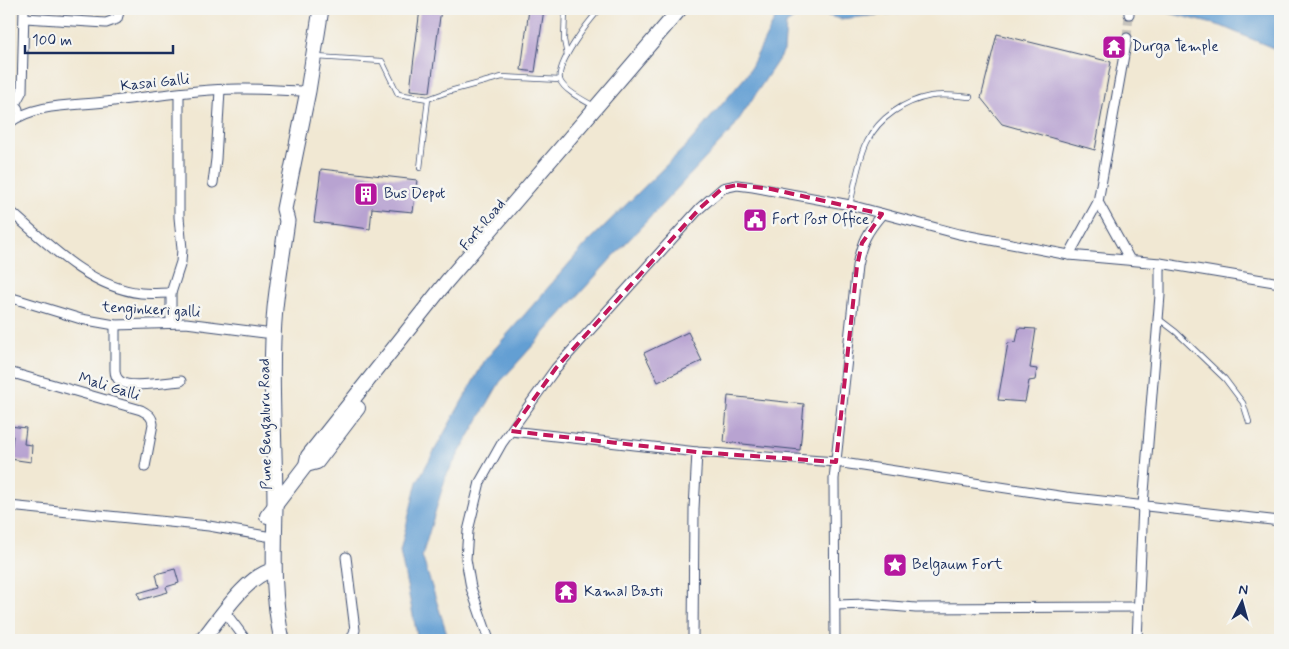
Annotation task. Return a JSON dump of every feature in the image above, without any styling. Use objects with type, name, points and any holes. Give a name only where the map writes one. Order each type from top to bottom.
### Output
[{"type":"main road","points":[[282,640],[268,571],[275,308],[287,221],[284,209],[308,91],[321,9]]},
{"type":"main road","name":"Fort Road","points":[[271,512],[306,465],[317,462],[428,316],[680,9]]},
{"type":"main road","name":"Fort Road","points":[[599,108],[691,9]]},
{"type":"main road","name":"Pune Bengaluru Road","points":[[272,640],[266,536],[271,512],[265,333],[277,220],[284,209]]},
{"type":"main road","points":[[202,640],[250,581],[268,571]]},
{"type":"street","points":[[15,104],[22,91],[25,13],[106,23],[117,19],[120,9]]},
{"type":"street","points":[[1069,254],[1098,202],[1127,38]]},
{"type":"street","points":[[213,183],[220,90]]},
{"type":"street","name":"Kasai Galli","points":[[9,123],[23,114],[50,107],[220,90],[308,91]]},
{"type":"street","points":[[9,94],[23,114]]},
{"type":"street","points":[[171,322],[172,293],[181,262],[182,248],[179,94]]},
{"type":"street","points":[[489,640],[471,588],[466,559],[468,531],[480,482],[511,431],[556,368],[700,208],[724,188],[736,185],[753,187],[850,205],[960,234],[1069,254],[1160,263],[1280,283]]},
{"type":"street","points":[[1098,202],[1130,260]]},
{"type":"street","points":[[9,210],[65,258],[87,274],[116,287],[140,292],[172,293]]},
{"type":"street","points":[[835,640],[834,479],[857,266],[862,243],[882,214]]},
{"type":"street","points":[[1137,640],[1143,505],[1158,318],[1160,263]]},
{"type":"street","name":"tenginkeri galli","points":[[9,297],[81,319],[116,325],[171,322],[265,333]]},
{"type":"street","points":[[116,325],[115,370],[116,376],[120,381],[134,385],[181,381]]},
{"type":"street","name":"Mali Galli","points":[[9,372],[141,410],[148,414],[152,418],[153,424],[144,467]]},
{"type":"street","points":[[511,431],[696,452],[836,462],[1066,497],[1280,521]]},
{"type":"street","points":[[693,640],[696,452]]},
{"type":"street","points":[[9,506],[209,526],[266,536]]},
{"type":"street","points":[[346,557],[355,630],[351,640]]},
{"type":"street","points":[[836,605],[867,604],[916,608],[1138,607]]},
{"type":"street","points":[[225,612],[246,640]]},
{"type":"lane","points":[[566,9],[564,40],[567,55]]},
{"type":"lane","points":[[599,108],[578,97],[565,87],[560,80],[567,55],[586,25],[600,9]]},
{"type":"lane","points":[[313,57],[382,61],[398,94],[428,99],[502,77],[560,80]]},
{"type":"lane","points":[[850,205],[861,158],[868,140],[883,121],[898,108],[916,100],[933,96],[970,97]]},
{"type":"lane","points":[[420,168],[428,99]]},
{"type":"lane","points":[[1158,318],[1176,332],[1225,379],[1243,403],[1249,422]]},
{"type":"highlighted area","points":[[737,185],[771,189],[882,214],[862,243],[857,266],[836,462],[697,452],[511,431],[556,368],[700,208],[723,188]]},
{"type":"water","points":[[780,9],[935,9],[840,19],[807,10],[786,24],[784,51],[732,130],[610,260],[500,382],[446,476],[422,556],[449,640],[418,640],[400,551],[417,482],[485,360],[586,244],[688,144],[747,75]]},
{"type":"water","points":[[1148,9],[1271,9],[1280,12],[1280,51],[1221,26]]},
{"type":"building","points":[[420,9],[441,9],[430,92],[410,90]]},
{"type":"building","points":[[529,9],[544,9],[535,72],[521,70]]},
{"type":"building","points":[[997,34],[1111,62],[1095,150],[1002,124],[981,98]]},
{"type":"building","name":"Bus Depot","points":[[321,169],[417,180],[413,212],[372,208],[370,229],[314,222]]},
{"type":"building","points":[[1019,328],[1036,329],[1030,368],[1037,369],[1035,380],[1029,381],[1025,402],[998,400],[1008,343],[1016,342]]},
{"type":"building","points":[[688,332],[702,361],[658,382],[644,353]]},
{"type":"building","points":[[728,396],[804,404],[800,450],[724,442]]},
{"type":"building","points":[[10,426],[26,428],[24,444],[32,445],[31,462],[10,459],[13,436],[9,435]]},
{"type":"building","points":[[175,569],[179,583],[166,587],[168,592],[140,600],[138,593],[159,587],[156,574]]},
{"type":"tunnel","points":[[1127,38],[1129,14]]},
{"type":"place","name":"Durga Temple","points":[[1114,47]]},
{"type":"place","name":"Bus Depot","points":[[366,194]]},
{"type":"place","name":"Fort Post Office","points":[[755,220]]},
{"type":"place","name":"Belgaum Fort","points":[[895,565]]},
{"type":"place","name":"Kamal Basti","points":[[566,592]]}]
